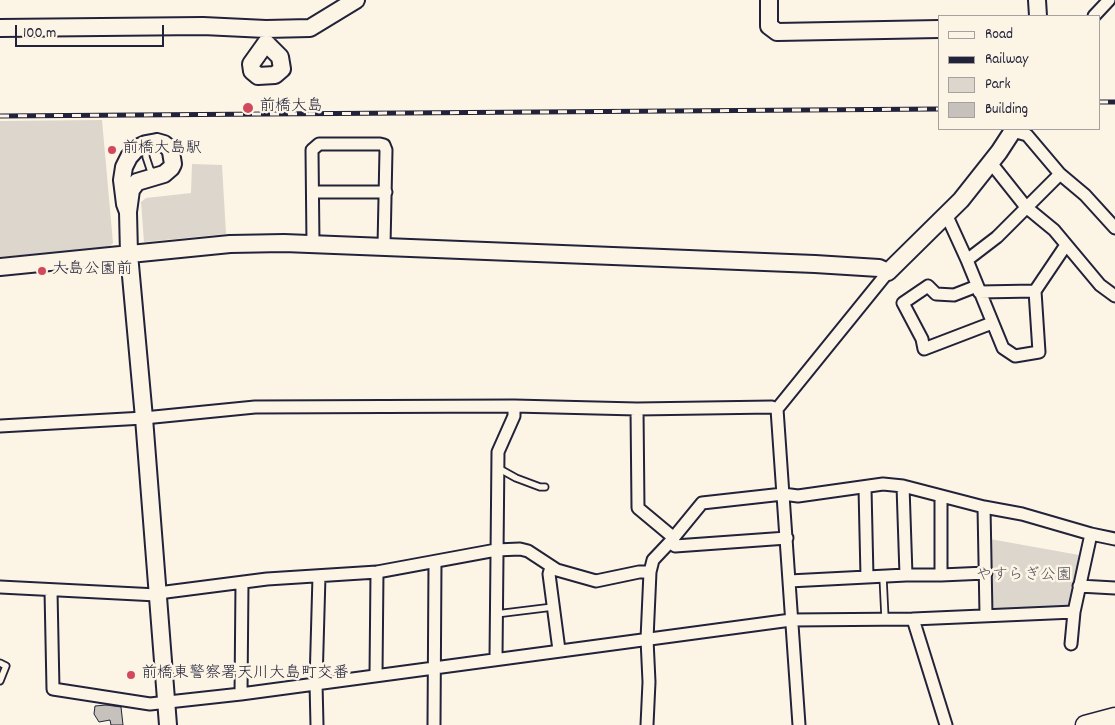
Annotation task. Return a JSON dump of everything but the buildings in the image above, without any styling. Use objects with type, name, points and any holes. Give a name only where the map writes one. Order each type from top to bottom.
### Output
[{"type":"main road","points":[[1085,725],[1115,717]]},
{"type":"street","points":[[0,28],[203,26],[266,36],[310,28],[356,0]]},
{"type":"street","points":[[769,0],[768,26],[778,32],[938,29]]},
{"type":"street","points":[[1037,0],[1038,15]]},
{"type":"street","points":[[1095,15],[1109,0]]},
{"type":"street","points":[[799,725],[777,409],[888,272],[960,200],[991,163],[1014,130],[1027,135],[1060,174],[1085,195],[1115,228]]},
{"type":"street","points":[[128,212],[124,204],[122,180],[124,167],[129,157],[136,148],[149,143],[157,142],[164,144],[172,152],[173,164],[171,168],[164,174],[141,179],[134,185],[130,193],[128,212],[129,254],[168,725]]},
{"type":"street","points":[[313,244],[312,152],[316,145],[380,144],[384,145],[386,150],[384,246]]},
{"type":"street","points":[[991,163],[1026,207],[1054,230],[1100,285],[1115,296]]},
{"type":"street","points":[[967,260],[997,237],[1060,174]]},
{"type":"street","points":[[313,192],[386,192]]},
{"type":"street","points":[[946,214],[1003,348],[1015,356],[1040,352],[1035,291],[1066,245]]},
{"type":"street","points":[[0,267],[230,244],[284,242],[815,264],[879,268],[888,272]]},
{"type":"street","points":[[992,324],[924,349],[922,340],[904,303],[928,286],[936,294],[954,295],[978,289],[1035,291]]},
{"type":"street","points":[[0,426],[144,418],[255,408],[514,406],[637,409],[772,407],[777,409]]},
{"type":"street","points":[[496,658],[496,550],[499,449],[514,416],[514,406]]},
{"type":"street","points":[[637,409],[638,508],[672,540],[675,546],[787,538]]},
{"type":"street","points":[[648,725],[650,572],[653,560],[702,503],[783,494],[798,496],[883,484],[903,486],[984,507],[1022,514],[1091,534],[1115,538]]},
{"type":"street","points":[[903,486],[906,575]]},
{"type":"street","points":[[865,488],[867,577]]},
{"type":"street","points":[[941,496],[941,575]]},
{"type":"street","points":[[984,507],[986,615]]},
{"type":"street","points":[[1071,644],[1074,612],[1091,534]]},
{"type":"street","points":[[0,587],[157,595],[166,592],[267,580],[377,572],[496,550],[525,549],[551,567],[596,581],[639,572],[650,572]]},
{"type":"street","points":[[434,725],[435,562]]},
{"type":"street","points":[[551,567],[549,574],[559,650]]},
{"type":"street","points":[[376,675],[377,572]]},
{"type":"street","points":[[789,580],[986,573]]},
{"type":"street","points":[[317,725],[318,576]]},
{"type":"street","points":[[242,584],[242,694]]},
{"type":"street","points":[[1079,586],[1115,588]]},
{"type":"street","points":[[51,591],[53,689],[150,704],[242,694],[496,658],[791,620],[913,619],[1074,612]]},
{"type":"street","points":[[913,619],[946,725]]},
{"type":"lane","points":[[149,143],[146,151],[148,163],[153,173],[158,175]]},
{"type":"lane","points":[[498,468],[516,478],[545,487]]},
{"type":"lane","points":[[883,577],[885,618]]},
{"type":"lane","points":[[496,614],[553,607]]},
{"type":"lane","points":[[0,663],[6,666],[0,681]]},
{"type":"green space","points":[[102,120],[113,243],[108,248],[0,257],[0,121]]},
{"type":"green space","points":[[192,164],[222,165],[226,234],[144,242],[141,202],[146,198],[191,193]]},
{"type":"green space","name":"やすらぎ公園","points":[[990,539],[1079,555],[1072,603],[1066,608],[994,608],[991,604]]},
{"type":"railway","points":[[1100,102],[1115,102]]},
{"type":"railway","points":[[0,116],[938,109]]},
{"type":"place","name":"前橋大島","points":[[248,108]]},
{"type":"place","name":"前橋大島駅","points":[[112,150]]},
{"type":"place","name":"大島公園前","points":[[42,271]]},
{"type":"place","name":"前橋東警察署天川大島町交番","points":[[131,675]]}]
